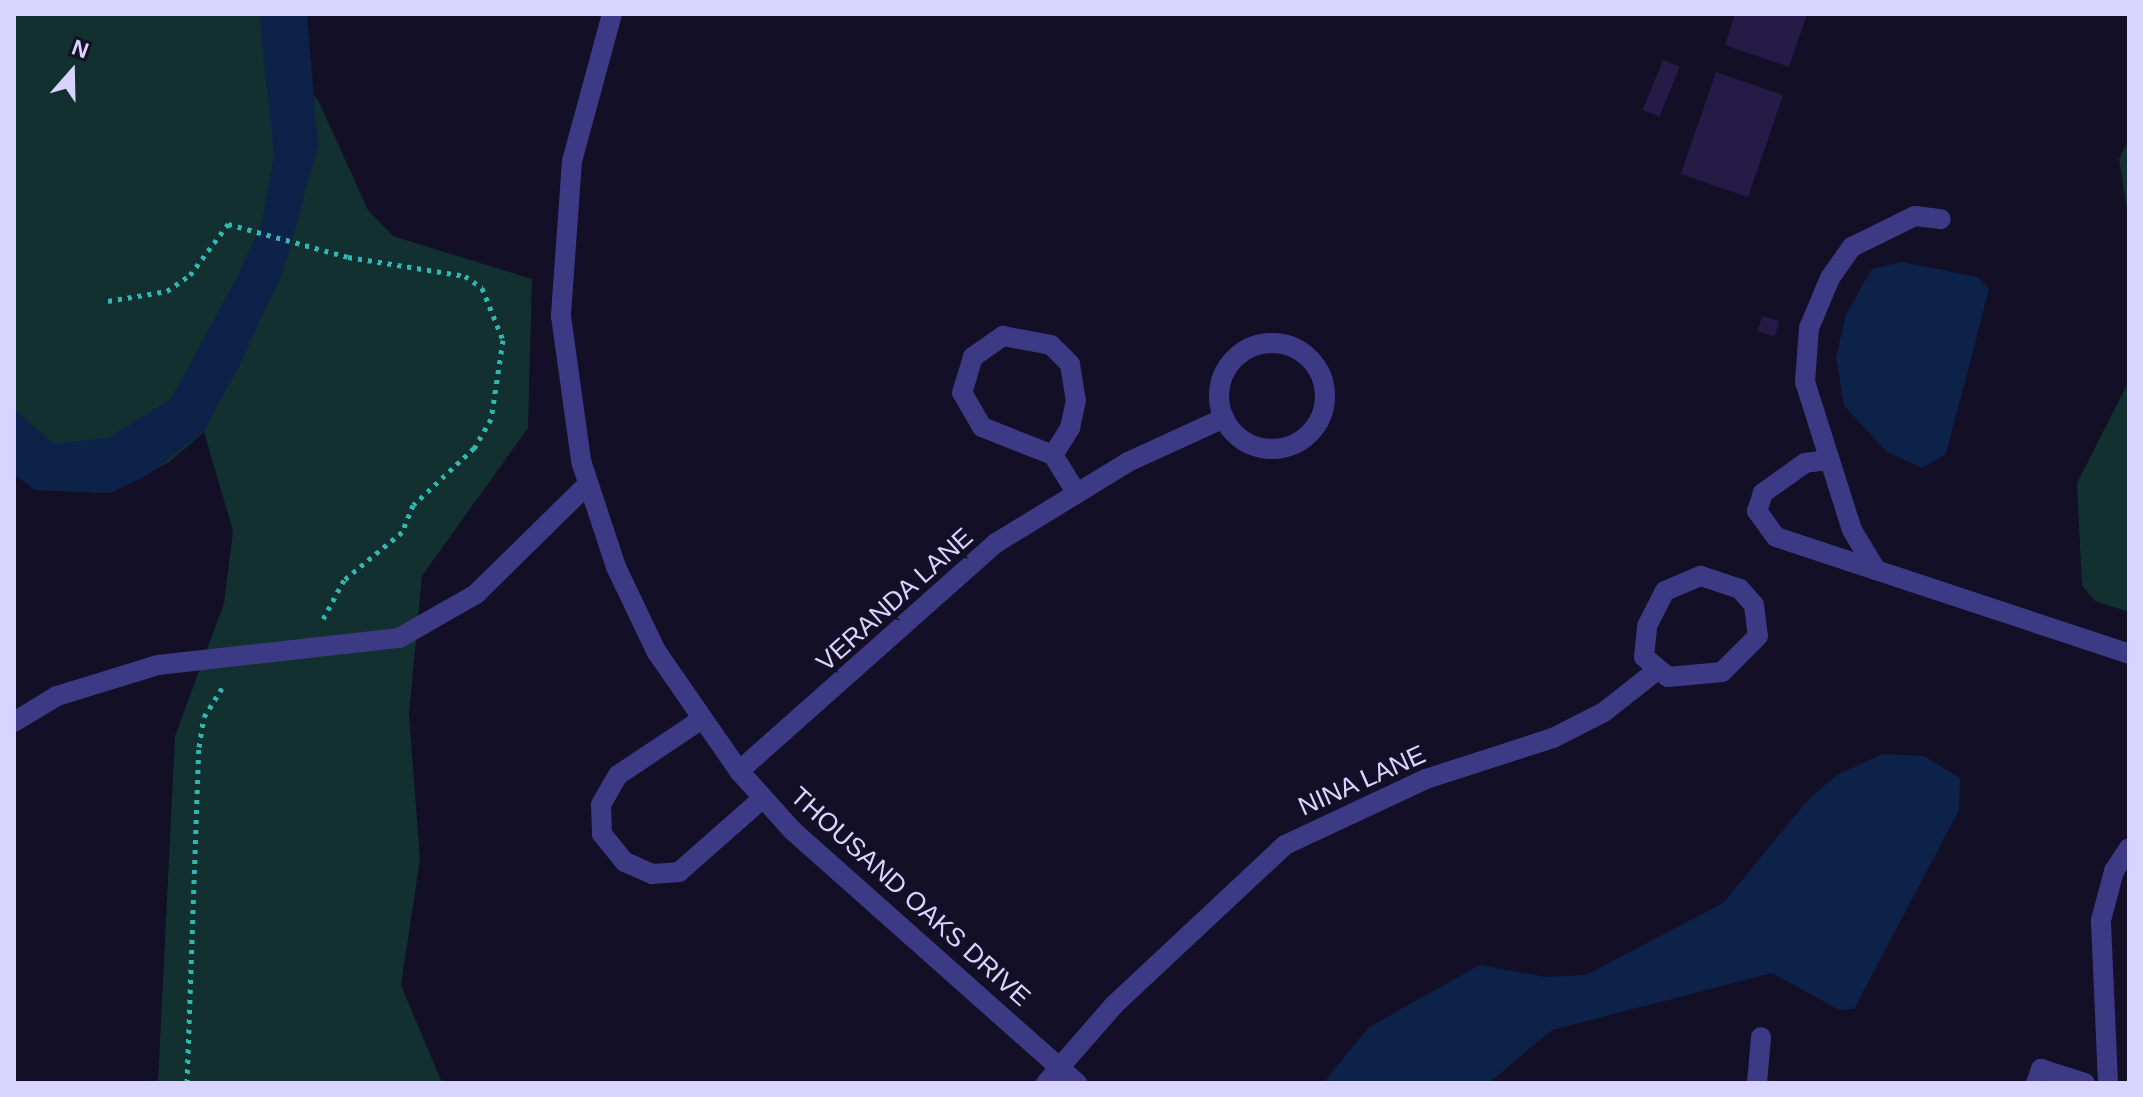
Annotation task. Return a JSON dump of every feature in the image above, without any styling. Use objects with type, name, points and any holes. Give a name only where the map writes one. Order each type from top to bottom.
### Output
[{"type":"street","name":"THOUSAND OAKS DRIVE","points":[[612,14],[586,93],[563,229],[567,389],[587,485],[616,567],[699,721],[739,771],[763,798],[1062,1078]]},
{"type":"street","points":[[1876,570],[1852,530],[1805,382],[1817,305],[1852,247],[1915,216],[1941,219]]},
{"type":"street","points":[[1053,455],[1076,400],[1070,364],[1038,340],[1003,336],[988,343],[967,372],[962,393],[970,410],[998,439],[1053,455],[1076,492]]},
{"type":"street","points":[[1254,346],[1298,349],[1320,373],[1323,413],[1298,443],[1259,447],[1224,418],[1223,377],[1254,346]]},
{"type":"street","name":"VERANDA LANE","points":[[739,771],[932,595],[1076,492],[1224,418]]},
{"type":"street","points":[[1828,460],[1778,477],[1757,511],[1764,527],[1776,537],[2129,654]]},
{"type":"street","points":[[14,722],[107,677],[284,653],[370,645],[440,620],[476,594],[587,485]]},
{"type":"street","points":[[1719,578],[1754,605],[1758,636],[1738,663],[1703,678],[1656,671],[1644,657],[1647,626],[1654,606],[1677,582],[1719,578]]},
{"type":"street","name":"NINA LANE","points":[[1062,1078],[1114,1005],[1285,845],[1426,779],[1553,738],[1604,712],[1656,671]]},
{"type":"street","points":[[699,721],[618,775],[601,805],[602,834],[625,862],[652,874],[679,872],[763,798]]},
{"type":"street","points":[[2108,1083],[2101,920],[2105,895],[2129,848]]},
{"type":"street","points":[[1757,1083],[1761,1037]]},
{"type":"street","points":[[2036,1083],[2041,1069],[2085,1083]]},
{"type":"path","points":[[108,301],[167,291],[190,275],[215,231],[241,226],[302,245],[465,276],[492,304],[502,369],[491,419],[474,448],[427,487],[402,532],[344,580],[316,630],[284,653]]},
{"type":"path","points":[[187,1083],[199,747],[204,717],[230,677]]},
{"type":"green space","points":[[14,14],[260,14],[319,102],[368,210],[393,236],[532,279],[528,428],[422,576],[409,714],[420,859],[401,985],[442,1083],[158,1083],[175,736],[224,603],[233,531],[204,432],[169,462],[110,493],[35,490],[14,474]]},
{"type":"green space","points":[[2129,139],[2129,221],[2119,159]]},
{"type":"green space","points":[[2129,381],[2129,612],[2095,601],[2082,586],[2077,483]]},
{"type":"water","points":[[259,14],[307,14],[318,146],[283,272],[237,370],[204,431],[148,475],[110,493],[35,490],[14,474],[14,409],[54,444],[108,438],[171,399],[237,277],[262,223],[274,155]]},
{"type":"water","points":[[1902,262],[1977,277],[1989,289],[1946,454],[1922,468],[1887,452],[1844,406],[1836,358],[1846,314],[1872,269]]},
{"type":"water","points":[[1882,754],[1924,756],[1960,778],[1959,810],[1854,1009],[1839,1010],[1772,973],[1552,1030],[1489,1083],[1323,1083],[1369,1027],[1480,965],[1545,977],[1586,975],[1723,903],[1808,800],[1837,775]]},
{"type":"building","points":[[1735,14],[1807,14],[1789,67],[1725,45]]},
{"type":"building","points":[[1663,60],[1680,67],[1659,117],[1643,110]]},
{"type":"building","points":[[1716,72],[1783,95],[1748,197],[1681,174]]},
{"type":"building","points":[[1762,316],[1779,321],[1775,336],[1758,331]]}]
